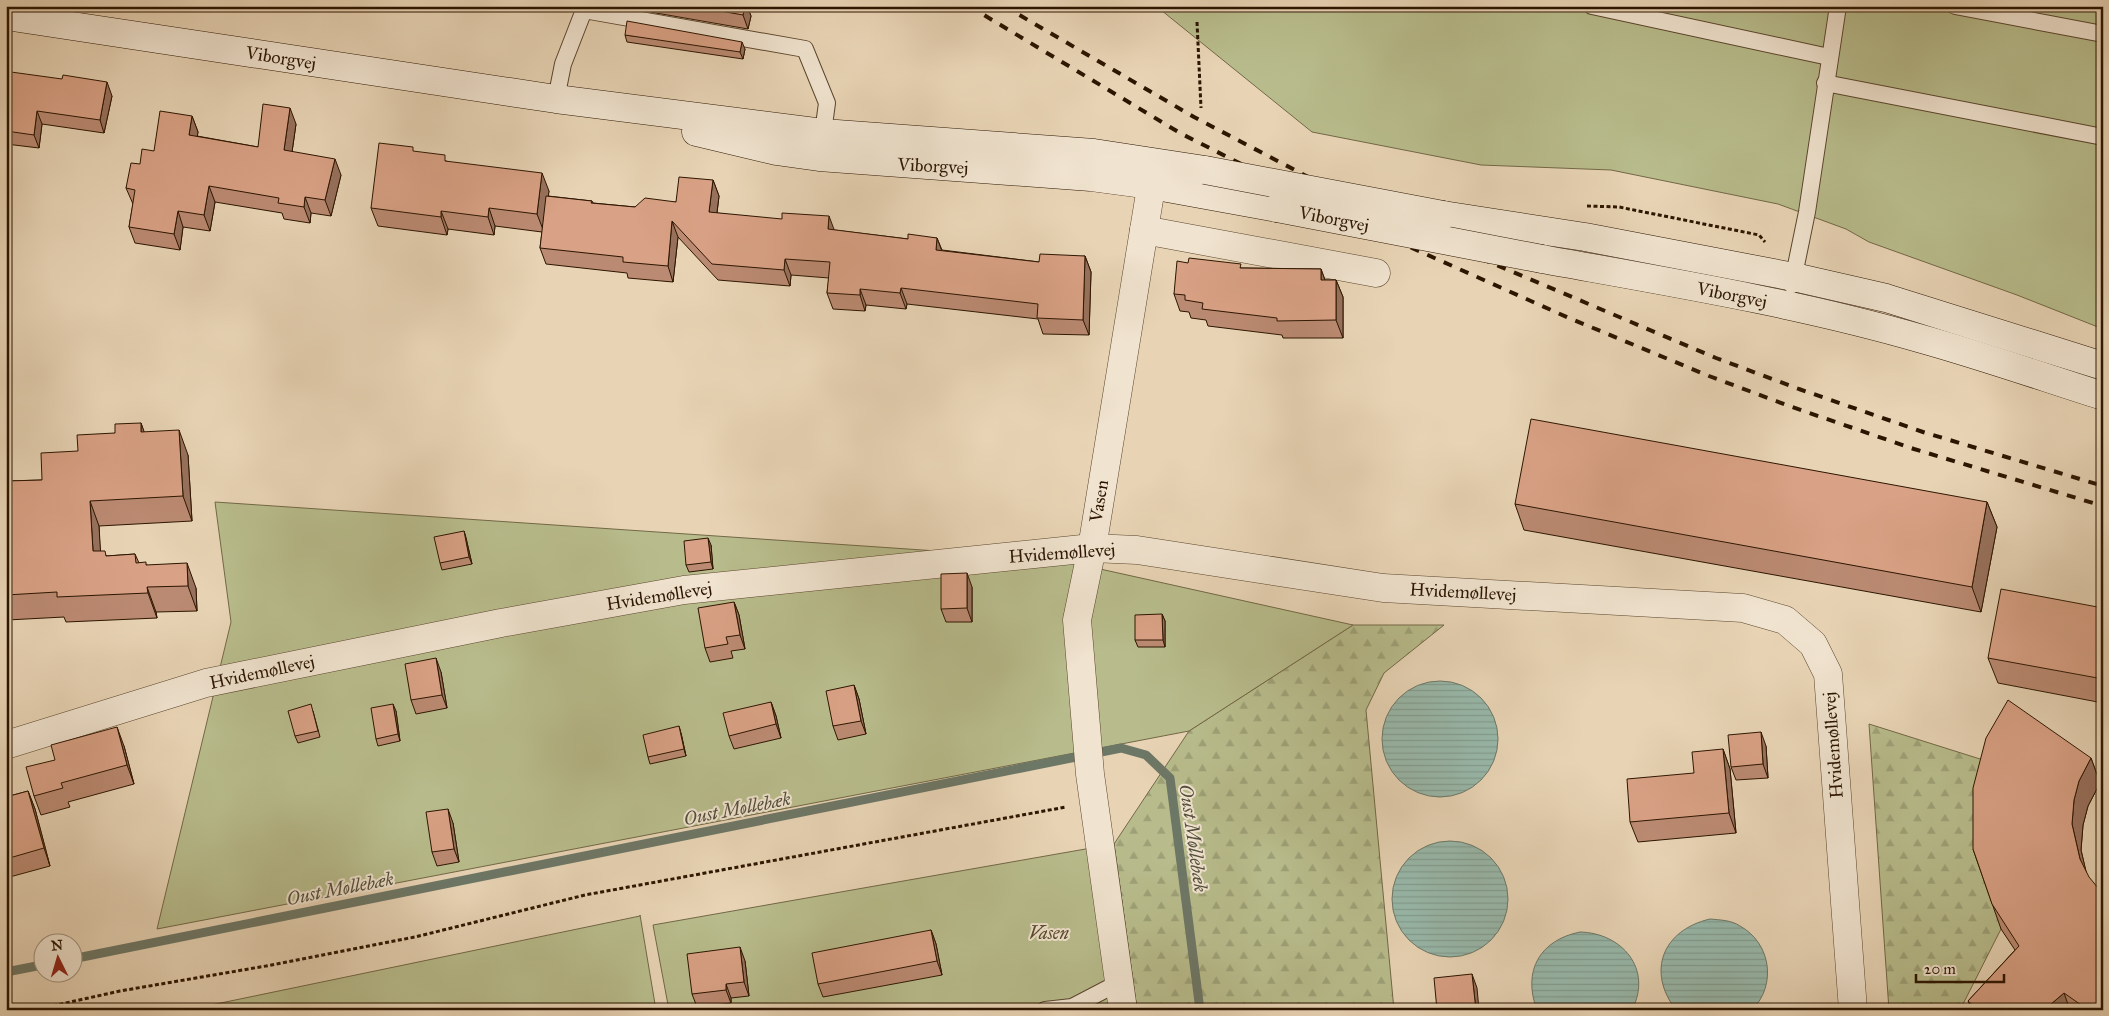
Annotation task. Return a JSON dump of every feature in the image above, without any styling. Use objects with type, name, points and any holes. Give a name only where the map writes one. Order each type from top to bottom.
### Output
[{"type":"street","name":"Viborgvej","points":[[6,16],[556,99],[821,145],[908,140],[1010,146],[1153,173],[1277,208],[1788,306],[1922,339],[2103,396]]},
{"type":"street","name":"Viborgvej","points":[[1153,173],[1205,170],[1443,215],[1585,237],[1794,277],[1886,298],[2103,366]]},
{"type":"street","name":"Vasen","points":[[1123,1010],[1090,774],[1077,620],[1092,548],[1153,173]]},
{"type":"street","points":[[1144,230],[1376,273]]},
{"type":"street","name":"Hvidemøllevej","points":[[6,745],[206,683],[501,623],[694,589],[1092,548],[1137,550],[1383,588],[1742,608],[1785,620],[1813,644],[1828,674],[1853,1010]]},
{"type":"lane","points":[[1592,6],[1830,57]]},
{"type":"lane","points":[[1788,306],[1807,212],[1838,6]]},
{"type":"lane","points":[[1956,6],[2103,34]]},
{"type":"lane","points":[[556,99],[563,64],[584,10],[805,49],[827,103],[821,145]]},
{"type":"lane","points":[[1825,83],[2103,137]]},
{"type":"lane","points":[[1045,1010],[1072,1007],[1120,982]]},
{"type":"path","points":[[1197,22],[1200,108]]},
{"type":"path","points":[[34,1010],[120,991],[266,966],[414,937],[595,894],[1094,801]]},
{"type":"green space","points":[[1156,6],[2103,6],[2103,329],[2017,295],[1869,242],[1846,229],[1778,204],[1611,170],[1481,165],[1312,132]]},
{"type":"green space","points":[[215,502],[1055,559],[1353,625],[1189,731],[157,929],[231,622]]},
{"type":"green space","points":[[1353,625],[1444,625],[1384,673],[1366,710],[1394,1010],[1137,1010],[1114,844],[1189,731]]},
{"type":"green space","points":[[1869,724],[1996,764],[2001,929],[1960,1010],[1889,1010]]},
{"type":"green space","name":"Vasen","points":[[1114,844],[1137,1010],[669,1010],[653,925]]},
{"type":"green space","points":[[640,916],[656,1010],[187,1010]]},
{"type":"shaded area","points":[[1440,681],[1462,685],[1472,690],[1481,698],[1489,707],[1494,717],[1498,739],[1494,761],[1489,771],[1481,780],[1472,788],[1462,793],[1440,797],[1418,793],[1408,788],[1399,780],[1391,771],[1386,761],[1382,739],[1386,717],[1391,707],[1399,698],[1408,690],[1418,685]]},
{"type":"shaded area","points":[[1450,841],[1472,845],[1482,850],[1491,858],[1499,867],[1504,877],[1508,899],[1504,921],[1499,931],[1491,940],[1482,948],[1472,953],[1450,957],[1428,953],[1418,948],[1409,940],[1401,931],[1396,921],[1392,899],[1396,877],[1401,867],[1409,858],[1418,850],[1428,845]]},
{"type":"shaded area","points":[[1710,919],[1737,924],[1750,933],[1764,953],[1767,965],[1765,989],[1760,1000],[1752,1010],[1676,1010],[1667,995],[1662,981],[1661,967],[1664,954],[1671,942],[1681,932],[1694,924]]},
{"type":"shaded area","points":[[1580,932],[1595,934],[1609,939],[1630,956],[1636,968],[1639,981],[1638,995],[1632,1010],[1537,1010],[1532,982],[1533,970],[1538,959],[1554,942]]},
{"type":"building","points":[[692,6],[745,6],[743,15]]},
{"type":"building","points":[[627,21],[742,42],[740,52],[625,35]]},
{"type":"building","points":[[11,72],[62,79],[63,75],[107,82],[100,120],[37,111],[34,135],[6,131],[6,74],[11,74]]},
{"type":"building","points":[[263,104],[290,108],[284,150],[335,159],[325,200],[305,197],[304,207],[278,203],[279,198],[209,186],[204,215],[178,211],[174,234],[129,227],[135,190],[126,188],[131,163],[140,164],[142,149],[154,151],[160,111],[192,116],[189,135],[258,147]]},
{"type":"building","points":[[379,143],[413,147],[413,151],[445,155],[445,161],[542,173],[537,214],[489,208],[488,217],[441,211],[441,217],[371,208]]},
{"type":"building","points":[[679,177],[713,180],[709,212],[782,219],[782,213],[829,216],[828,229],[908,239],[908,234],[937,238],[936,250],[1039,262],[1040,254],[1085,256],[1083,320],[1037,318],[1038,304],[901,288],[900,293],[860,289],[860,295],[827,293],[830,262],[785,259],[784,270],[712,264],[672,221],[668,266],[623,262],[623,257],[540,248],[546,196],[635,207],[645,198],[676,202]]},
{"type":"building","points":[[1189,258],[1241,264],[1240,268],[1321,269],[1321,280],[1336,280],[1336,320],[1277,321],[1277,318],[1202,309],[1203,303],[1185,300],[1185,295],[1174,294],[1177,261],[1188,263]]},
{"type":"building","points":[[1531,419],[1987,502],[1972,587],[1515,504]]},
{"type":"building","points":[[141,423],[141,432],[179,430],[183,496],[90,501],[93,551],[105,551],[106,556],[135,554],[136,563],[146,562],[146,565],[187,563],[188,586],[147,587],[148,593],[57,597],[57,592],[6,595],[6,481],[42,480],[41,453],[78,451],[77,435],[115,433],[115,424]]},
{"type":"building","points":[[464,531],[469,557],[440,563],[434,537]]},
{"type":"building","points":[[708,538],[711,562],[686,565],[684,541]]},
{"type":"building","points":[[967,573],[967,608],[941,609],[941,574]]},
{"type":"building","points":[[2001,589],[2103,608],[2103,679],[1988,658]]},
{"type":"building","points":[[734,602],[740,635],[726,637],[728,644],[705,648],[698,608]]},
{"type":"building","points":[[1162,614],[1163,640],[1135,640],[1135,615]]},
{"type":"building","points":[[436,658],[442,695],[411,700],[405,664]]},
{"type":"building","points":[[854,685],[861,721],[833,726],[826,691]]},
{"type":"building","points":[[2008,700],[2091,758],[2079,781],[2074,800],[2072,824],[2080,859],[2089,877],[2103,894],[2103,1010],[2084,1007],[2064,993],[2044,1010],[1978,1010],[1968,1001],[2019,946],[1992,904],[1973,849],[1973,788],[1986,738]]},
{"type":"building","points":[[771,702],[776,724],[729,736],[723,713]]},
{"type":"building","points":[[311,704],[318,731],[295,736],[288,711]]},
{"type":"building","points":[[393,704],[398,734],[376,739],[371,708]]},
{"type":"building","points":[[679,726],[684,749],[648,757],[643,735]]},
{"type":"building","points":[[117,727],[127,765],[61,783],[63,788],[34,796],[26,767],[55,760],[51,745]]},
{"type":"building","points":[[1761,732],[1763,764],[1731,767],[1728,735]]},
{"type":"building","points":[[1723,749],[1729,813],[1630,822],[1627,779],[1694,773],[1692,752]]},
{"type":"building","points":[[28,791],[44,848],[6,859],[6,797]]},
{"type":"building","points":[[448,809],[454,849],[432,852],[426,812]]},
{"type":"building","points":[[931,930],[937,961],[818,984],[812,953]]},
{"type":"building","points":[[740,947],[744,982],[726,984],[726,990],[692,994],[687,954]]},
{"type":"building","points":[[1472,974],[1476,1010],[1437,1010],[1434,978]]},
{"type":"waterway","name":"Oust Møllebæk","points":[[82,957],[1121,748],[1146,755],[1170,778],[1200,1010]]},
{"type":"waterway","name":"Oust Møllebæk","points":[[6,972],[32,967]]},
{"type":"railway","points":[[969,6],[1180,133],[1365,227],[1569,318],[1709,376],[1792,407],[1914,449],[2103,506]]},
{"type":"railway","points":[[1004,6],[1194,117],[1388,219],[1716,358],[1799,389],[1923,432],[2103,486]]}]
